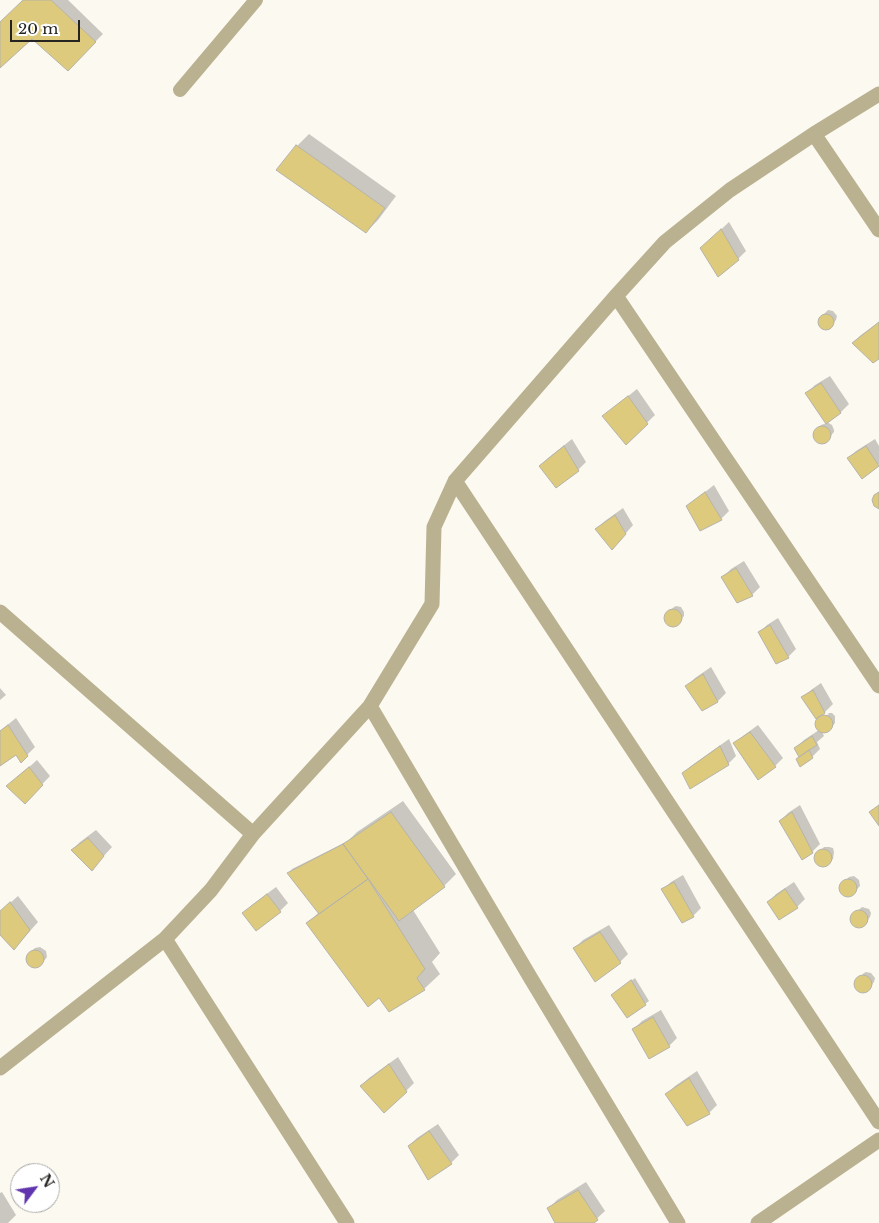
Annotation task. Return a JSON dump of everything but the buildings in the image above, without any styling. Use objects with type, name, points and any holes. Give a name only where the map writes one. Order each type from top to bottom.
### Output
[{"type":"street","points":[[0,1068],[165,939],[210,890],[253,834],[370,706],[432,604],[434,527],[455,481],[616,296],[665,242],[730,190],[814,134],[879,94]]},
{"type":"street","points":[[814,134],[879,230]]},
{"type":"street","points":[[616,296],[879,686]]},
{"type":"street","points":[[455,481],[879,1122]]},
{"type":"street","points":[[0,612],[253,834]]},
{"type":"street","points":[[370,706],[530,978],[678,1223]]},
{"type":"street","points":[[165,939],[347,1223]]},
{"type":"street","points":[[758,1223],[879,1140]]},
{"type":"lane","points":[[180,90],[256,0]]}]
